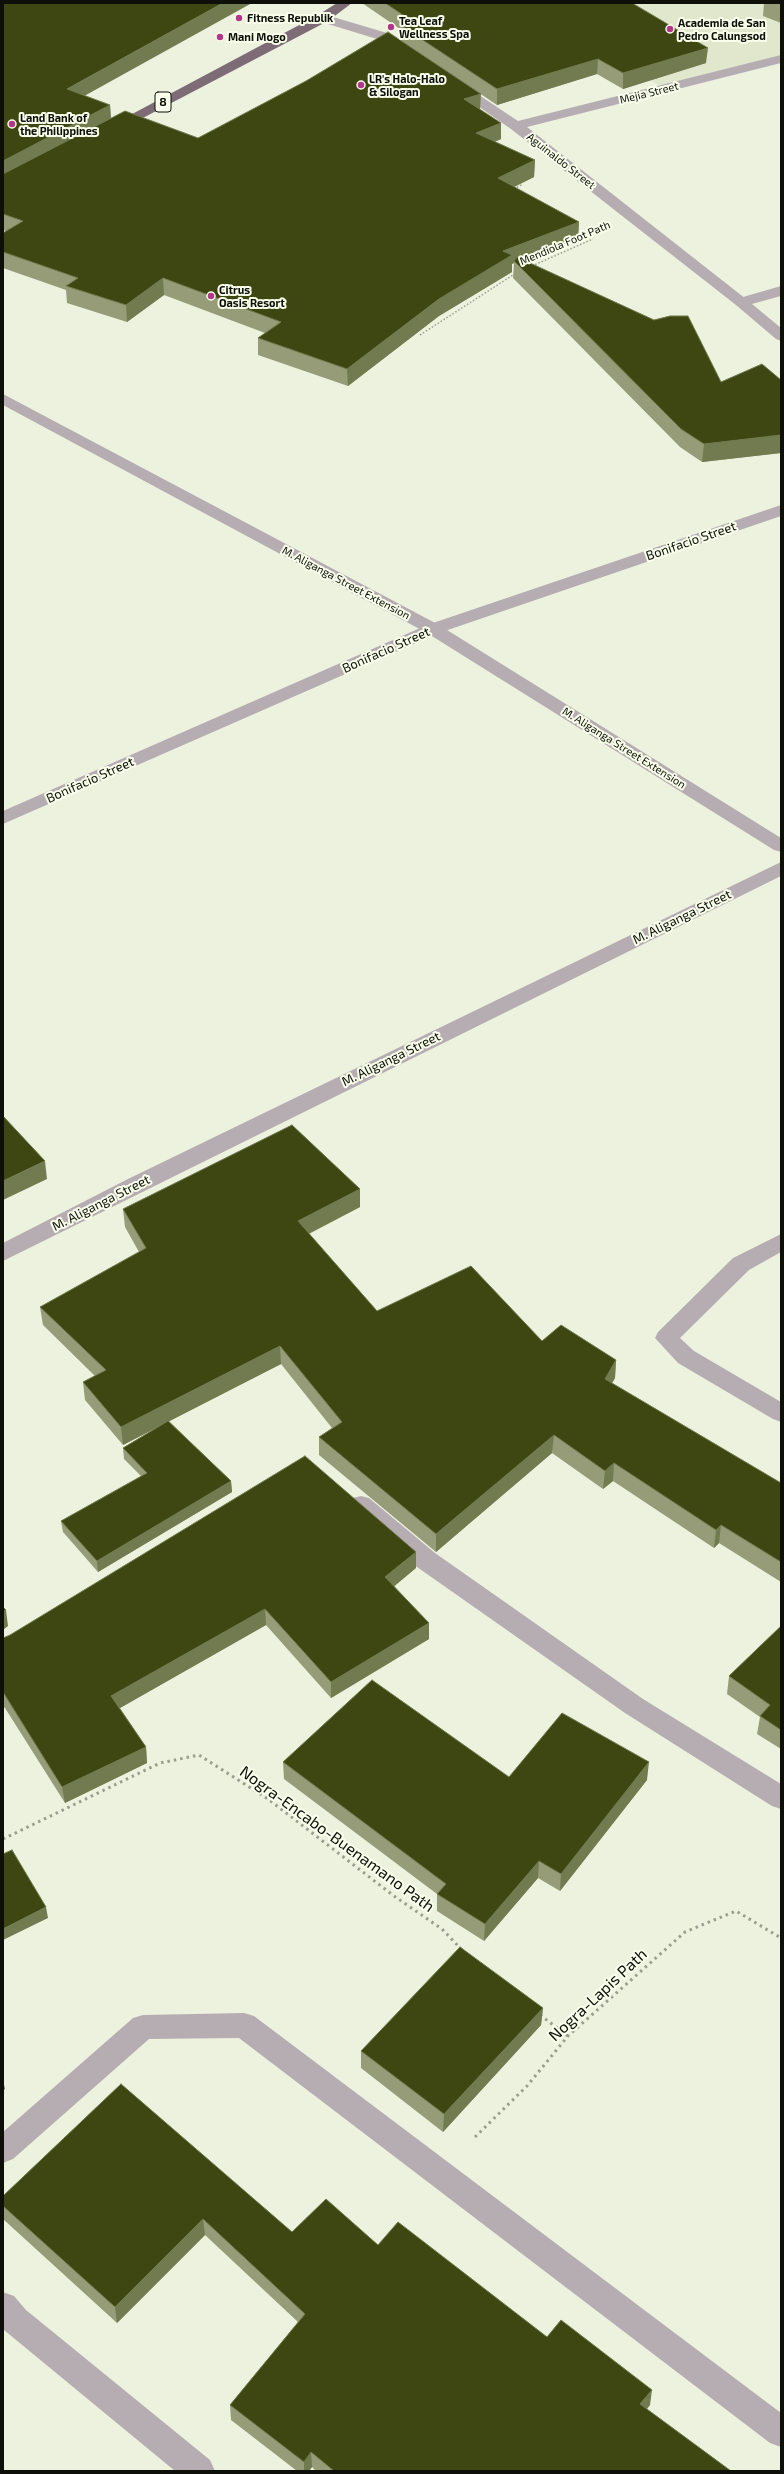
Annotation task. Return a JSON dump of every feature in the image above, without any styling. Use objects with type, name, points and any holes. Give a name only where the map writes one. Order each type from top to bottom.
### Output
[{"type":"highway","name":"8","points":[[100,134],[323,18],[346,3]]},
{"type":"street","points":[[323,18],[382,36],[420,62]]},
{"type":"street","name":"Mejia Street","points":[[516,126],[781,59]]},
{"type":"street","name":"Aguinaldo Street","points":[[446,79],[516,126],[741,302],[781,336]]},
{"type":"street","points":[[741,302],[781,291]]},
{"type":"street","name":"M. Aliganga Street Extension","points":[[3,399],[433,629],[781,846]]},
{"type":"street","name":"Bonifacio Street","points":[[3,818],[433,629],[781,510]]},
{"type":"street","name":"M. Aliganga Street","points":[[3,1253],[136,1184],[781,868]]},
{"type":"street","points":[[781,1242],[740,1264],[666,1338],[686,1357],[781,1413]]},
{"type":"street","points":[[343,1489],[426,1560],[634,1706],[781,1798]]},
{"type":"street","points":[[3,2150],[143,2027],[244,2025],[781,2432]]},
{"type":"street","points":[[7,2318],[199,2471]]},
{"type":"path","points":[[513,190],[566,165]]},
{"type":"path","name":"Mendiola Foot Path","points":[[530,267],[571,248],[638,222]]},
{"type":"path","name":"Mendiola Foot Path","points":[[420,335],[503,280],[517,273]]},
{"type":"path","name":"Nogra-Encabo-Buenamano Path","points":[[3,1839],[160,1764],[199,1755],[268,1799],[388,1892],[442,1929],[467,1955]]},
{"type":"path","name":"Nogra-Lapis Path","points":[[439,2173],[527,2086],[568,2036],[685,1932],[736,1911],[781,1938]]},
{"type":"path","points":[[537,2013],[568,2036]]},
{"type":"shaded area","name":"Academia de San Pedro Calungsod","points":[[513,3],[781,3],[781,55],[664,88]]},
{"type":"building","points":[[3,3],[223,3],[67,89],[110,105],[3,161]]},
{"type":"building","points":[[385,3],[632,3],[708,48],[623,73],[598,59],[497,89],[400,25],[409,19]]},
{"type":"building","points":[[388,32],[481,94],[464,99],[501,123],[476,133],[535,160],[498,178],[579,222],[503,251],[512,255],[439,299],[347,369],[258,338],[281,322],[163,278],[126,305],[66,286],[78,278],[3,252],[3,233],[23,221],[3,214],[3,174],[125,111],[198,138],[306,81]]},
{"type":"building","points":[[517,257],[654,320],[670,316],[688,316],[721,382],[762,364],[781,380],[781,435],[704,444],[681,429],[514,261]]},
{"type":"building","points":[[3,1116],[45,1161],[3,1181]]},
{"type":"building","points":[[292,1125],[360,1189],[298,1221],[377,1311],[471,1266],[542,1341],[561,1325],[616,1360],[605,1379],[781,1483],[781,1562],[721,1525],[716,1530],[614,1463],[605,1471],[554,1435],[436,1534],[319,1437],[342,1422],[280,1346],[121,1427],[83,1382],[106,1370],[40,1307],[146,1248],[123,1209]]},
{"type":"building","points":[[168,1421],[231,1481],[97,1561],[61,1521],[147,1473],[123,1448]]},
{"type":"building","points":[[305,1456],[416,1552],[385,1577],[429,1623],[331,1682],[265,1609],[111,1696],[146,1747],[62,1787],[3,1692],[3,1638]]},
{"type":"building","points":[[781,1626],[781,1730],[760,1716],[770,1705],[729,1676]]},
{"type":"building","points":[[372,1680],[509,1777],[562,1713],[649,1762],[561,1874],[539,1861],[485,1924],[437,1894],[446,1884],[283,1762]]},
{"type":"building","points":[[12,1850],[46,1907],[3,1929],[3,1854]]},
{"type":"building","points":[[460,1947],[543,2008],[444,2114],[361,2051]]},
{"type":"building","points":[[121,2084],[292,2232],[326,2199],[378,2245],[398,2222],[547,2337],[561,2320],[652,2390],[640,2404],[731,2471],[334,2471],[311,2452],[304,2462],[230,2405],[305,2314],[203,2219],[115,2307],[3,2206],[3,2196]]},
{"type":"place","name":"Fitness Republik","points":[[239,18]]},
{"type":"place","name":"Tea Leaf Wellness Spa","points":[[391,27]]},
{"type":"place","name":"Academia de San Pedro Calungsod","points":[[670,29]]},
{"type":"place","name":"Mani Mogo","points":[[220,37]]},
{"type":"place","name":"LR's Halo-Halo & Silogan","points":[[361,85]]},
{"type":"place","name":"Land Bank of the Philippines","points":[[12,124]]},
{"type":"place","name":"Citrus Oasis Resort","points":[[211,296]]}]
